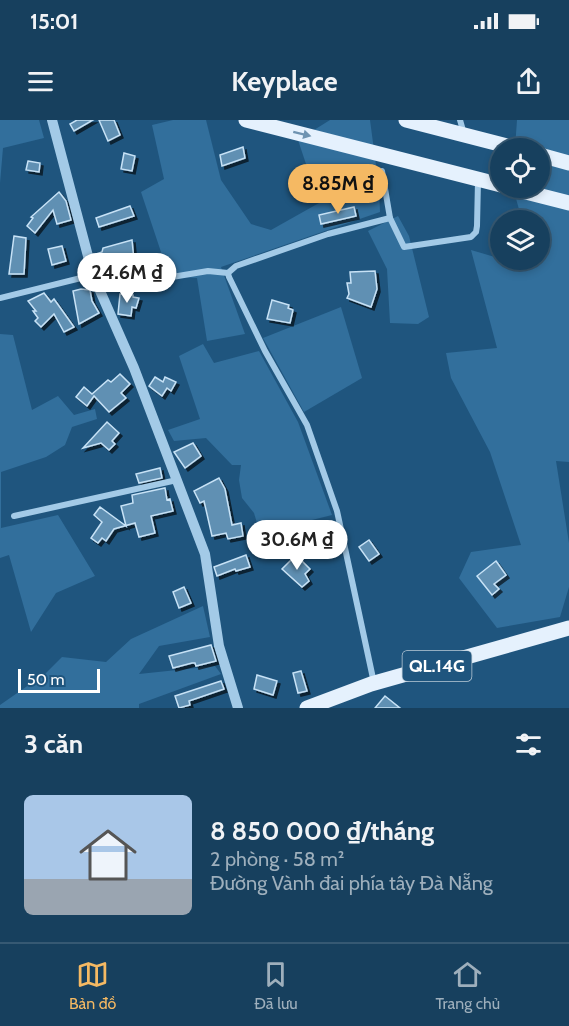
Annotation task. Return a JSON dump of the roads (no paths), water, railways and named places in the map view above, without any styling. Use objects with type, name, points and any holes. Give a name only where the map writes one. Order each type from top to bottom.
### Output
[{"type":"main road","points":[[246,120],[490,183]]},
{"type":"main road","points":[[405,120],[490,142]]},
{"type":"main road","points":[[550,158],[569,163]]},
{"type":"main road","points":[[549,198],[569,203]]},
{"type":"main road","name":"QL.14G","points":[[307,708],[375,683],[569,628]]},
{"type":"street","points":[[52,120],[95,279],[134,368],[205,554],[219,646],[238,708]]},
{"type":"street","points":[[460,120],[464,135]]},
{"type":"street","points":[[382,171],[390,218],[404,247],[468,238],[476,232],[478,180]]},
{"type":"street","points":[[0,298],[95,279],[160,279],[201,272],[228,273],[236,266],[328,234],[390,218]]},
{"type":"street","points":[[228,273],[265,351],[307,424],[334,500],[375,683]]},
{"type":"street","points":[[15,516],[177,480]]}]
